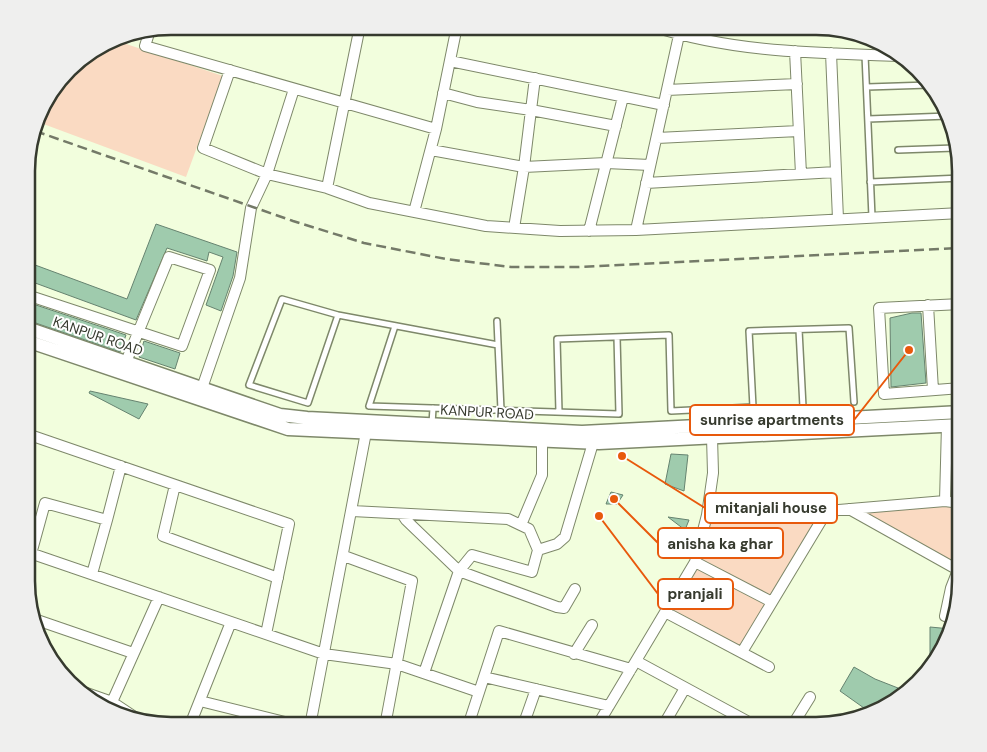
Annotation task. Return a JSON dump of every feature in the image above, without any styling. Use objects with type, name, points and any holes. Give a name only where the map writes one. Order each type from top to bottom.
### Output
[{"type":"street","points":[[327,188],[358,35]]},
{"type":"street","points":[[414,212],[436,129],[455,35]]},
{"type":"street","points":[[636,230],[679,35]]},
{"type":"street","points":[[692,35],[722,45],[888,56]]},
{"type":"street","points":[[148,37],[145,46],[436,129]]},
{"type":"street","points":[[795,51],[801,174]]},
{"type":"street","points":[[831,53],[838,219]]},
{"type":"street","points":[[450,61],[664,105]]},
{"type":"street","points":[[230,70],[203,148],[267,174],[327,188],[369,202],[414,212],[486,226],[589,231],[952,213]]},
{"type":"street","points":[[514,228],[535,78]]},
{"type":"street","points":[[667,90],[797,84]]},
{"type":"street","points":[[202,388],[240,278],[251,208],[267,174],[294,88]]},
{"type":"street","points":[[443,93],[477,102],[616,126]]},
{"type":"street","points":[[589,231],[623,97]]},
{"type":"street","points":[[656,138],[799,131]]},
{"type":"street","points":[[431,150],[524,166],[606,163],[650,165]]},
{"type":"street","points":[[646,183],[836,172]]},
{"type":"street","points":[[35,297],[140,330],[182,346],[210,270],[169,257],[140,330],[126,362]]},
{"type":"street","points":[[952,304],[879,308],[884,394],[952,389]]},
{"type":"street","points":[[928,305],[933,390]]},
{"type":"street","name":"KANPUR ROAD","points":[[35,331],[105,361],[126,362],[280,414],[367,427],[432,425],[582,432],[719,432],[952,413]]},
{"type":"street","points":[[35,343],[105,361],[288,429],[367,427],[542,442],[593,443],[668,433]]},
{"type":"street","points":[[945,501],[947,425]]},
{"type":"street","points":[[602,717],[695,562],[707,516],[719,432],[952,425]]},
{"type":"street","points":[[312,717],[344,556],[367,427]]},
{"type":"street","points":[[35,437],[289,524],[266,634]]},
{"type":"street","points":[[521,525],[542,475],[542,442]]},
{"type":"street","points":[[538,550],[558,544],[565,537],[593,443]]},
{"type":"street","points":[[92,574],[121,466]]},
{"type":"street","points":[[175,485],[163,536],[278,578]]},
{"type":"street","points":[[707,516],[827,511],[952,502]]},
{"type":"street","points":[[35,534],[45,503],[107,520]]},
{"type":"street","points":[[849,509],[952,564]]},
{"type":"street","points":[[352,511],[508,519],[529,528],[538,550],[532,572],[472,555],[459,571],[424,673]]},
{"type":"street","points":[[742,652],[827,511]]},
{"type":"street","points":[[402,514],[459,571],[557,607],[564,608],[576,590]]},
{"type":"street","points":[[35,555],[324,654],[396,664],[479,692]]},
{"type":"street","points":[[344,556],[412,581],[387,717]]},
{"type":"street","points":[[695,562],[772,602]]},
{"type":"street","points":[[947,617],[945,616],[952,586]]},
{"type":"street","points":[[112,702],[158,597]]},
{"type":"street","points":[[665,612],[769,667]]},
{"type":"street","points":[[41,622],[133,653]]},
{"type":"street","points":[[194,717],[231,622]]},
{"type":"street","points":[[574,654],[592,625]]},
{"type":"street","points":[[471,717],[499,631],[574,654],[633,665],[685,688],[739,717]]},
{"type":"street","points":[[484,677],[609,706]]},
{"type":"street","points":[[668,717],[685,688]]},
{"type":"street","points":[[527,717],[536,689]]},
{"type":"street","points":[[798,717],[810,697]]},
{"type":"street","points":[[106,700],[120,707]]},
{"type":"street","points":[[200,701],[265,717]]},
{"type":"lane","points":[[866,55],[872,217]]},
{"type":"lane","points":[[867,87],[921,85]]},
{"type":"lane","points":[[868,119],[941,116]]},
{"type":"lane","points":[[898,150],[950,148]]},
{"type":"lane","points":[[870,182],[952,178]]},
{"type":"lane","points":[[338,315],[308,403],[249,385],[282,299],[338,315],[498,346]]},
{"type":"lane","points":[[497,321],[501,410]]},
{"type":"lane","points":[[395,326],[369,406],[619,414],[617,337]]},
{"type":"lane","points":[[559,412],[557,340],[669,335],[671,412],[753,407],[749,331],[849,328],[854,402]]},
{"type":"lane","points":[[799,330],[802,407]]},
{"type":"lane","points":[[432,425],[433,408]]},
{"type":"shaded area","points":[[124,43],[223,76],[186,177],[43,124],[45,119],[58,96],[81,69],[103,53]]},
{"type":"shaded area","points":[[952,506],[952,566],[856,508]]},
{"type":"shaded area","points":[[827,511],[742,652],[665,612],[695,562],[707,515]]},
{"type":"building","points":[[156,224],[237,252],[233,276],[221,311],[206,305],[223,257],[209,252],[207,261],[167,248],[136,320],[35,283],[35,265],[127,299]]},
{"type":"building","points":[[35,305],[126,335],[120,352],[35,323]]},
{"type":"building","points":[[921,313],[926,383],[891,387],[890,318]]},
{"type":"building","points":[[144,341],[180,353],[175,369],[139,357]]},
{"type":"building","points":[[90,391],[148,404],[139,419],[89,393]]},
{"type":"building","points":[[671,454],[688,455],[684,491],[665,484]]},
{"type":"building","points":[[611,492],[623,495],[617,504],[606,504]]},
{"type":"building","points":[[668,517],[689,520],[685,530]]},
{"type":"building","points":[[930,627],[943,628],[938,641],[930,654]]},
{"type":"building","points":[[854,667],[875,679],[898,688],[876,703],[864,708],[840,691]]},
{"type":"railway","points":[[41,133],[293,221],[364,243],[446,259],[511,267],[579,267],[952,248]]},
{"type":"place","name":"sunrise apartments","points":[[909,350]]},
{"type":"place","name":"mitanjali house","points":[[622,456]]},
{"type":"place","name":"anisha ka ghar","points":[[614,499]]},
{"type":"place","name":"pranjali","points":[[599,516]]}]
